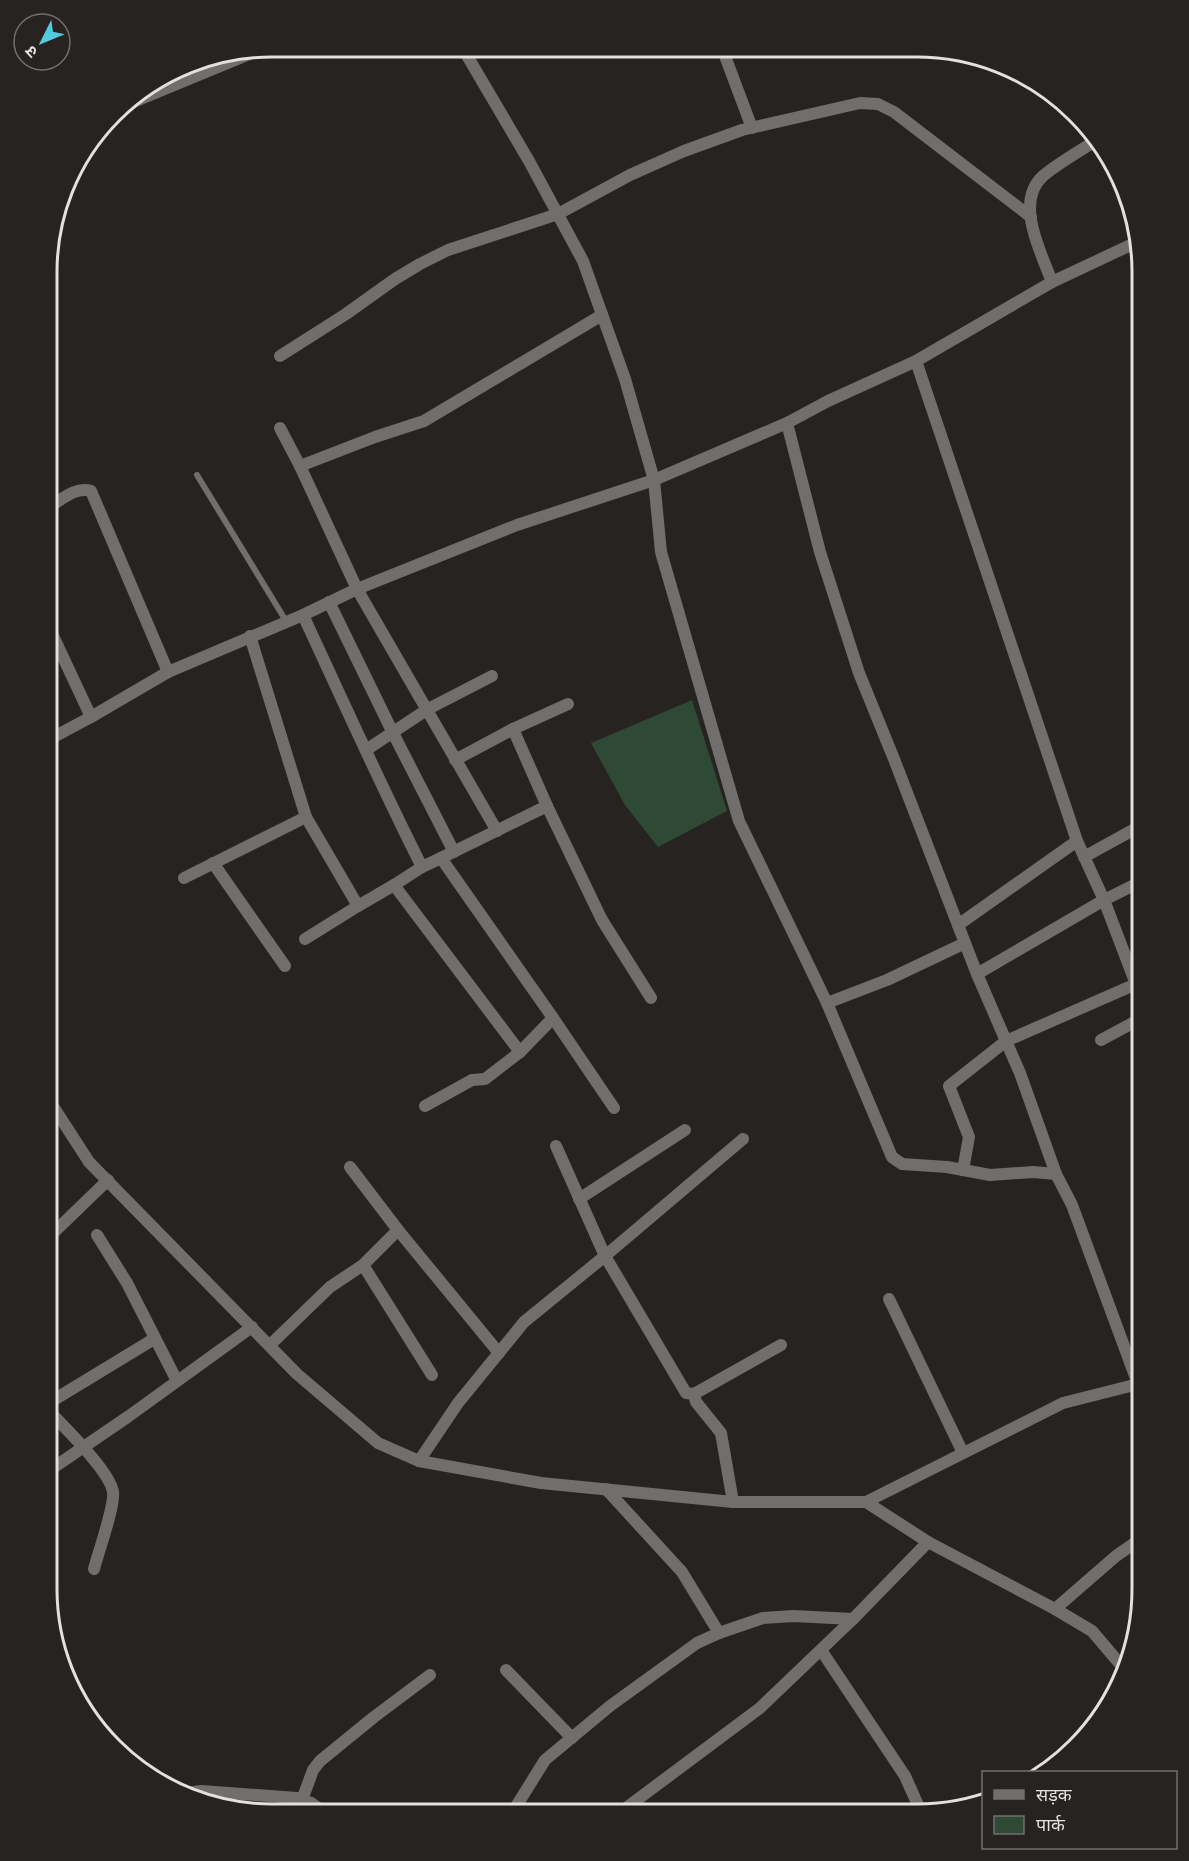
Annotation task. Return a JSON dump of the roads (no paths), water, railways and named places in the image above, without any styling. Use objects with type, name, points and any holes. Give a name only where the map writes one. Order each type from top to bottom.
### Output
[{"type":"street","points":[[468,57],[529,161],[583,261],[624,379],[654,480],[661,552],[740,821],[827,1003],[892,1156],[902,1164],[990,1175],[1033,1172],[1056,1174]]},
{"type":"street","points":[[725,57],[752,128]]},
{"type":"street","points":[[150,95],[234,60]]},
{"type":"street","points":[[280,356],[420,264],[448,250],[558,214],[684,151],[752,128],[860,103],[878,104],[894,112],[1031,217]]},
{"type":"street","points":[[1052,282],[1031,227],[1030,198],[1042,177],[1090,144]]},
{"type":"street","points":[[57,735],[168,672],[303,615],[357,589],[517,525],[654,480],[787,423],[828,401],[916,361],[1052,282],[1130,245]]},
{"type":"street","points":[[300,466],[424,421],[602,315]]},
{"type":"street","points":[[916,361],[1077,841],[1132,966]]},
{"type":"street","points":[[787,423],[820,552],[859,673],[977,975],[1020,1073],[1056,1174],[1072,1205],[1132,1362]]},
{"type":"street","points":[[280,428],[357,589],[497,831]]},
{"type":"street","points":[[57,502],[77,490],[91,491],[168,672]]},
{"type":"street","points":[[329,602],[454,852]]},
{"type":"street","points":[[303,615],[384,791],[422,867]]},
{"type":"street","points":[[250,636],[306,817],[358,906]]},
{"type":"street","points":[[57,644],[91,717]]},
{"type":"street","points":[[366,750],[428,709],[492,676]]},
{"type":"street","points":[[455,760],[513,729],[568,704]]},
{"type":"street","points":[[513,729],[602,920],[651,998]]},
{"type":"street","points":[[305,939],[422,867],[547,806]]},
{"type":"street","points":[[184,878],[306,817]]},
{"type":"street","points":[[1084,857],[1132,831]]},
{"type":"street","points":[[958,925],[1077,841]]},
{"type":"street","points":[[441,858],[614,1108]]},
{"type":"street","points":[[213,863],[285,966]]},
{"type":"street","points":[[394,885],[520,1052]]},
{"type":"street","points":[[977,975],[1104,900],[1132,887]]},
{"type":"street","points":[[827,1003],[887,980],[965,943]]},
{"type":"street","points":[[963,1170],[969,1137],[949,1086],[1006,1041],[1132,985]]},
{"type":"street","points":[[425,1106],[466,1082],[476,1078],[485,1079],[520,1052],[553,1018]]},
{"type":"street","points":[[1101,1040],[1132,1023]]},
{"type":"street","points":[[57,1112],[89,1162],[297,1374],[378,1443],[419,1461],[541,1483],[733,1502],[866,1502],[1063,1403],[1132,1385]]},
{"type":"street","points":[[579,1199],[685,1130]]},
{"type":"street","points":[[419,1461],[458,1403],[524,1322],[743,1139]]},
{"type":"street","points":[[556,1146],[605,1256],[686,1393],[694,1394],[781,1345]]},
{"type":"street","points":[[350,1167],[398,1230],[499,1353]]},
{"type":"street","points":[[57,1229],[108,1180]]},
{"type":"street","points":[[270,1345],[330,1287],[363,1265],[398,1230]]},
{"type":"street","points":[[97,1235],[127,1282],[177,1381]]},
{"type":"street","points":[[363,1265],[432,1375]]},
{"type":"street","points":[[889,1299],[963,1453]]},
{"type":"street","points":[[57,1465],[252,1327]]},
{"type":"street","points":[[57,1398],[154,1339]]},
{"type":"street","points":[[694,1394],[696,1401],[721,1433],[733,1502]]},
{"type":"street","points":[[57,1420],[111,1484],[113,1494],[94,1569]]},
{"type":"street","points":[[606,1489],[682,1572],[718,1633]]},
{"type":"street","points":[[866,1502],[928,1542],[1092,1631],[1119,1663]]},
{"type":"street","points":[[631,1804],[760,1708],[853,1619],[928,1542]]},
{"type":"street","points":[[1055,1609],[1132,1545]]},
{"type":"street","points":[[517,1804],[544,1760],[610,1706],[697,1643],[718,1633],[763,1618],[793,1616],[853,1619]]},
{"type":"street","points":[[821,1650],[904,1776],[917,1804]]},
{"type":"street","points":[[506,1670],[572,1738]]},
{"type":"street","points":[[293,1804],[320,1761],[430,1675]]},
{"type":"street","points":[[199,1791],[297,1799],[312,1804]]},
{"type":"lane","points":[[197,475],[286,621]]}]
